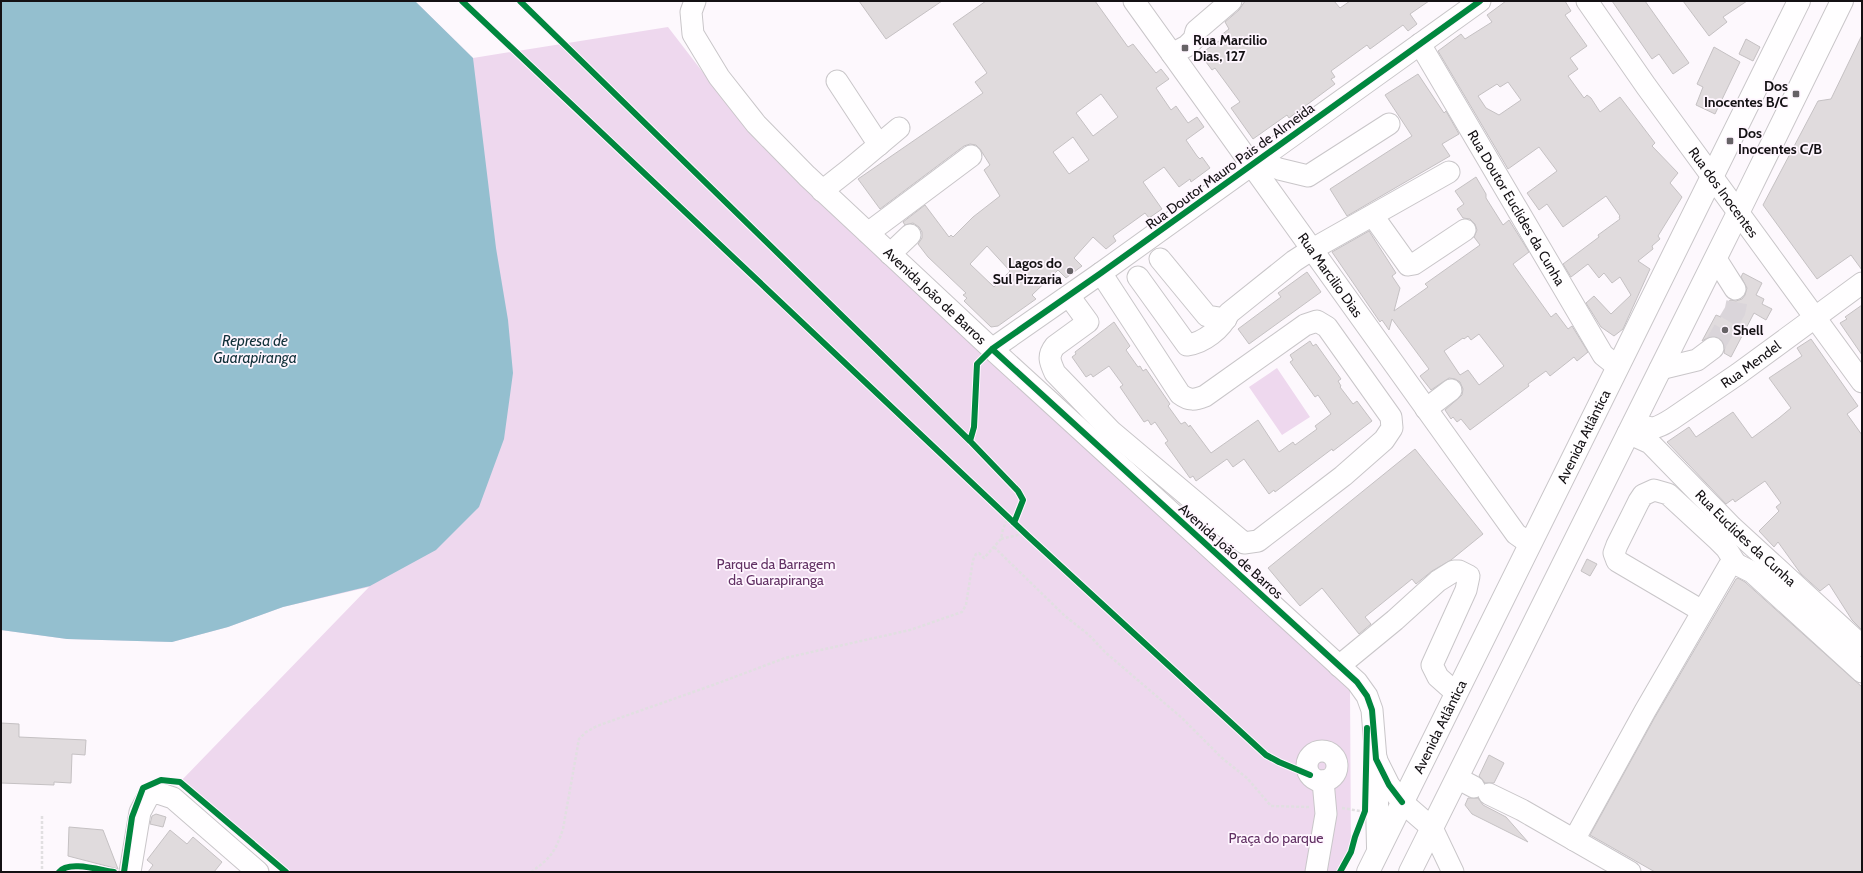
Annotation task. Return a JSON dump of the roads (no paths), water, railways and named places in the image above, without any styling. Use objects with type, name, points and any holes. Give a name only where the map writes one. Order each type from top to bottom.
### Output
[{"type":"main road","name":"Avenida Atlântica","points":[[1368,872],[1799,1]]},
{"type":"main road","points":[[1410,872],[1432,828],[1473,786],[1631,428],[1716,259],[1842,1]]},
{"type":"main road","points":[[1376,759],[1378,851]]},
{"type":"street","name":"Avenida João de Barros","points":[[695,1],[691,12],[693,34],[718,77],[756,124],[822,190],[992,349],[1357,682],[1367,696],[1372,710],[1376,759],[1389,786],[1402,802],[1432,828]]},
{"type":"street","points":[[1172,54],[1187,46],[1194,39],[1196,31],[1231,1]]},
{"type":"street","name":"Rua Doutor Mauro Pais de Almeida","points":[[992,349],[1103,275],[1255,163],[1480,1]]},
{"type":"street","name":"Rua dos Inocentes","points":[[1587,1],[1646,86],[1862,382]]},
{"type":"street","name":"Rua Marcilio Dias","points":[[1139,3],[1172,54],[1255,163],[1311,250],[1516,534],[1530,544]]},
{"type":"street","name":"Rua Doutor Euclides da Cunha","points":[[1420,44],[1603,355],[1618,367]]},
{"type":"street","points":[[837,81],[879,145]]},
{"type":"street","points":[[1255,163],[1308,176],[1389,124]]},
{"type":"street","points":[[822,190],[899,128]]},
{"type":"street","points":[[868,233],[971,156]]},
{"type":"street","points":[[1138,277],[1187,345],[1194,344],[1215,331],[1226,319],[1229,313],[1294,261],[1449,172]]},
{"type":"street","points":[[1372,216],[1408,265],[1414,264],[1465,230]]},
{"type":"street","points":[[890,254],[910,235]]},
{"type":"street","points":[[1160,259],[1207,316],[1226,319]]},
{"type":"street","points":[[1716,259],[1735,290]]},
{"type":"street","points":[[1070,298],[1088,322],[1055,346],[1051,351],[1050,360],[1055,373],[1111,431],[1244,543],[1258,541],[1344,476],[1390,433],[1392,422],[1391,417],[1327,327],[1318,322],[1305,325],[1205,396],[1197,400],[1190,400],[1184,397],[1103,275]]},
{"type":"street","name":"Rua Mendel","points":[[1631,428],[1649,429],[1661,426],[1738,374],[1862,283]]},
{"type":"street","points":[[1660,369],[1697,360],[1712,348]]},
{"type":"street","points":[[1426,409],[1451,390]]},
{"type":"street","name":"Rua Euclides da Cunha","points":[[1631,428],[1650,443],[1732,527],[1862,646]]},
{"type":"street","points":[[1702,610],[1617,561],[1614,553],[1617,545],[1643,495],[1654,490],[1668,494],[1726,548],[1736,564],[1752,572],[1862,672]]},
{"type":"street","points":[[1574,840],[1702,610],[1729,566],[1736,564]]},
{"type":"street","points":[[1339,666],[1395,620],[1438,581],[1454,571],[1459,571],[1468,576],[1466,590],[1432,665],[1438,677],[1456,693]]},
{"type":"street","points":[[1316,872],[1326,814],[1323,781]]},
{"type":"street","points":[[1473,786],[1630,872]]},
{"type":"street","points":[[130,872],[140,812],[149,795],[158,793],[173,798],[258,872]]},
{"type":"street","points":[[1432,828],[1453,872]]},
{"type":"water","name":"Represa de Guarapiranga","points":[[1,1],[415,1],[473,58],[496,248],[508,320],[513,373],[504,439],[479,507],[436,550],[370,586],[283,607],[228,627],[172,642],[67,639],[1,630]]},
{"type":"tunnel","points":[[1713,348],[1735,311],[1737,301],[1735,289]]},
{"type":"place","name":"Rua Marcilio Dias, 127","points":[[1185,48]]},
{"type":"place","name":"Dos Inocentes B/C","points":[[1796,94]]},
{"type":"place","name":"Dos Inocentes C/B","points":[[1730,141]]},
{"type":"place","name":"Lagos do Sul Pizzaria","points":[[1070,271]]},
{"type":"place","name":"Shell","points":[[1725,330]]},
{"type":"park label","name":"Parque da Barragem da Guarapiranga","points":[[776,572]]},
{"type":"park label","name":"Praça do parque","points":[[1276,838]]}]
